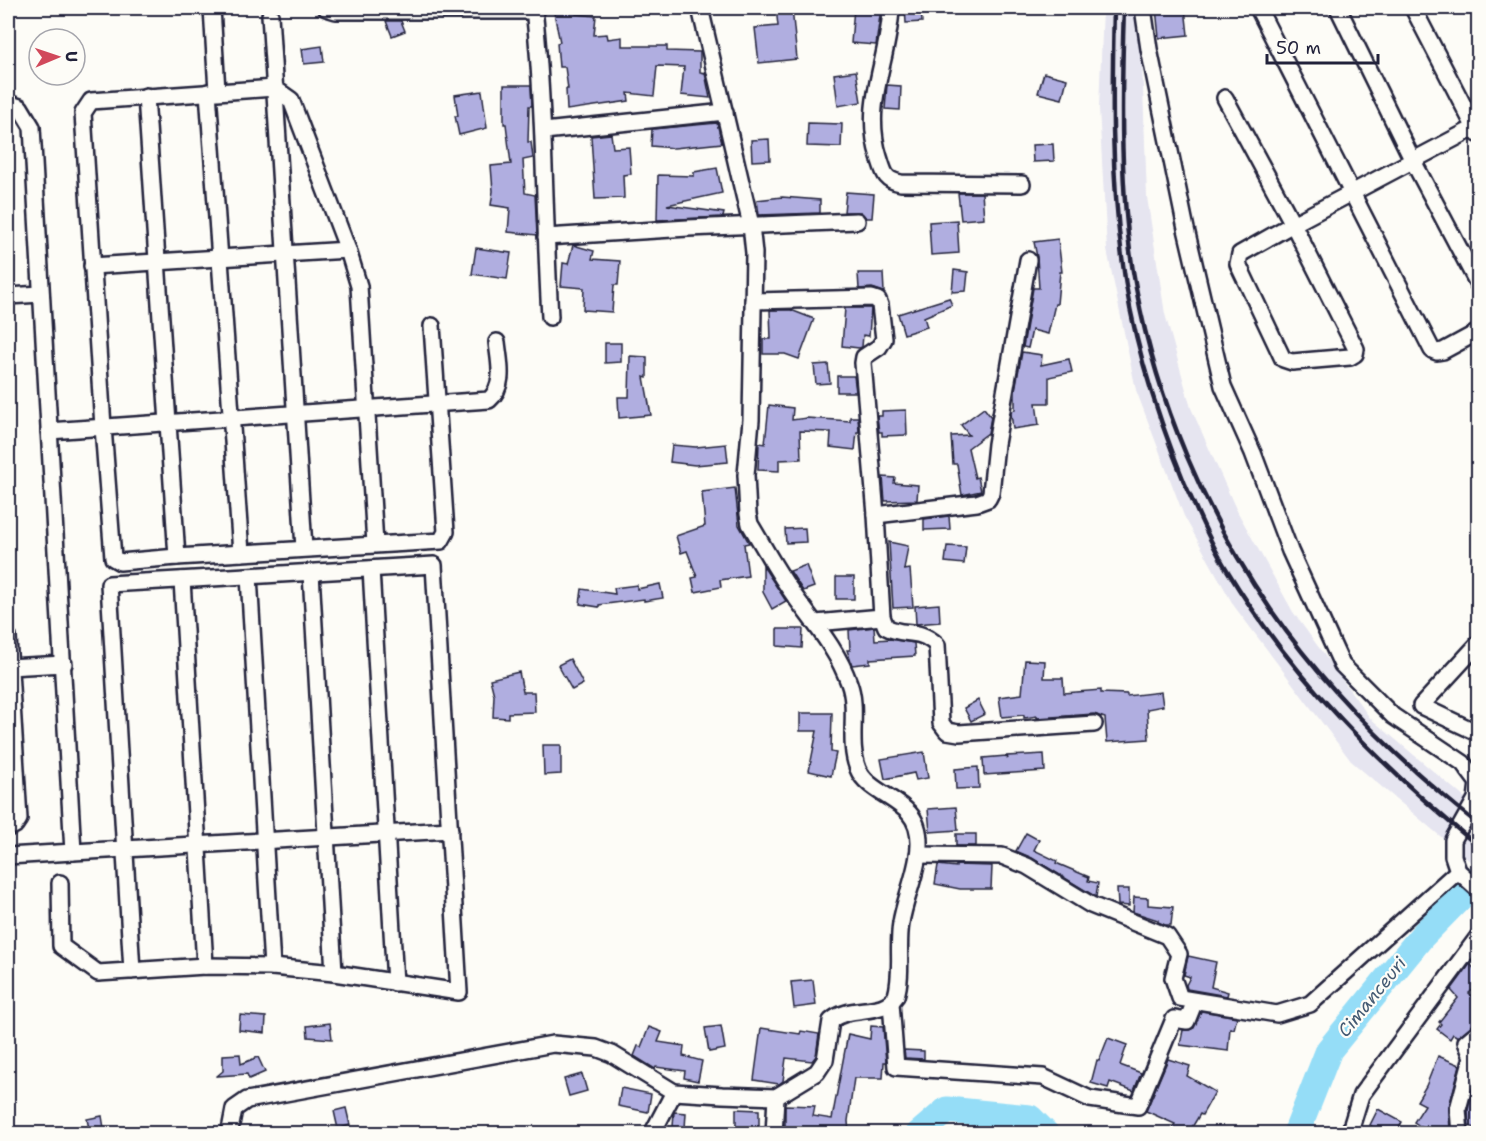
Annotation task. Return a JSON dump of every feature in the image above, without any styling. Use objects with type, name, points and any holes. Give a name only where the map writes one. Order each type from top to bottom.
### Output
[{"type":"street","points":[[212,8],[220,258],[241,553]]},
{"type":"street","points":[[326,8],[336,11],[534,9],[544,131],[550,317]]},
{"type":"street","points":[[700,8],[751,225],[755,274],[746,475],[750,524],[783,580],[816,623],[844,670],[851,686],[854,754],[861,776],[909,814],[919,837],[918,855],[901,925],[898,990],[891,1003],[896,1067],[1043,1077],[1090,1098],[1138,1106],[1174,1019],[1187,1021],[1194,1001]]},
{"type":"street","points":[[891,8],[891,30],[873,105],[873,138],[885,175],[891,181],[901,183],[1022,184]]},
{"type":"street","points":[[1143,8],[1149,50],[1179,195],[1223,386],[1253,453],[1290,551],[1342,665],[1393,716],[1463,763],[1478,783],[1476,799],[1453,840],[1453,856],[1458,871],[1479,889]]},
{"type":"street","points":[[1257,8],[1432,350],[1443,351],[1479,332]]},
{"type":"street","points":[[1338,8],[1413,161],[1479,284]]},
{"type":"street","points":[[1225,98],[1293,224],[1356,349],[1350,357],[1292,362],[1283,359],[1238,264],[1240,254],[1293,224],[1477,129],[1413,8]]},
{"type":"street","points":[[270,15],[303,548]]},
{"type":"street","points":[[375,544],[359,286],[348,250],[291,100],[274,88],[91,101],[83,113],[113,558],[120,562],[303,548],[441,541],[446,532],[432,326]]},
{"type":"street","points":[[146,96],[177,557]]},
{"type":"street","points":[[8,103],[20,106],[32,127],[73,852]]},
{"type":"street","points":[[544,131],[726,112]]},
{"type":"street","points":[[546,237],[857,221]]},
{"type":"street","points":[[92,266],[348,250]]},
{"type":"street","points":[[876,515],[977,503],[988,499],[991,493],[996,444],[1028,260]]},
{"type":"street","points":[[8,296],[41,294]]},
{"type":"street","points":[[753,301],[862,298],[878,300],[884,339],[879,347],[864,357],[862,363],[876,515],[882,617],[886,627],[891,630],[916,632],[930,638],[937,645],[942,723],[947,731],[958,733],[1094,724]]},
{"type":"street","points":[[49,431],[489,400],[500,383],[497,342]]},
{"type":"street","points":[[60,883],[61,946],[98,973],[132,971],[205,966],[272,967],[334,973],[459,992],[434,566],[109,584],[132,971]]},
{"type":"street","points":[[371,569],[395,983]]},
{"type":"street","points":[[311,573],[334,973]]},
{"type":"street","points":[[249,576],[272,967]]},
{"type":"street","points":[[182,580],[205,966]]},
{"type":"street","points":[[816,623],[882,617]]},
{"type":"street","points":[[8,637],[8,667],[19,819],[15,825],[8,828]]},
{"type":"street","points":[[1479,644],[1421,706],[1479,733]]},
{"type":"street","points":[[8,667],[64,664]]},
{"type":"street","points":[[8,856],[450,830]]},
{"type":"street","points":[[918,855],[1002,856],[1027,866],[1091,905],[1167,936],[1179,954],[1173,978],[1180,998],[1276,1014],[1310,1004],[1458,871]]},
{"type":"street","points":[[1349,1134],[1361,1095],[1473,957],[1479,937]]},
{"type":"street","points":[[232,1134],[230,1130],[234,1109],[247,1100],[553,1044],[596,1048],[612,1054],[674,1092],[776,1097],[817,1072],[822,1066],[831,1020],[849,1011],[881,1007],[891,1003]]},
{"type":"street","points":[[1460,1134],[1458,1109],[1472,1057],[1466,1042],[1479,1032]]},
{"type":"street","points":[[652,1134],[674,1092]]},
{"type":"street","points":[[774,1134],[776,1097]]},
{"type":"shaded area","points":[[1103,8],[1142,8],[1147,197],[1165,314],[1191,408],[1236,509],[1293,612],[1370,718],[1478,809],[1478,868],[1351,761],[1234,606],[1184,516],[1136,390],[1107,250],[1099,108]]},
{"type":"building","points":[[776,8],[792,8],[797,59],[759,63],[755,28],[778,26]]},
{"type":"building","points":[[854,8],[881,8],[876,45],[851,43]]},
{"type":"building","points":[[905,8],[921,8],[922,22],[906,23]]},
{"type":"building","points":[[1156,8],[1185,8],[1188,35],[1159,38]]},
{"type":"building","points":[[575,10],[576,14],[596,16],[594,35],[607,34],[608,39],[622,37],[622,46],[667,46],[667,51],[700,52],[700,72],[705,73],[710,98],[681,95],[684,67],[657,66],[654,96],[628,93],[629,101],[567,110],[566,89],[568,89],[565,67],[559,67],[557,43],[560,42],[554,13]]},
{"type":"building","points":[[386,21],[401,21],[405,31],[392,36]]},
{"type":"building","points":[[322,46],[324,62],[304,64],[302,49]]},
{"type":"building","points":[[856,71],[861,102],[838,106],[834,74]]},
{"type":"building","points":[[1044,73],[1067,79],[1062,99],[1038,93]]},
{"type":"building","points":[[504,85],[531,85],[532,106],[529,106],[528,142],[531,142],[533,158],[523,160],[525,193],[535,195],[537,235],[508,232],[510,208],[491,205],[493,191],[491,166],[511,164],[506,124],[504,124]]},
{"type":"building","points":[[887,85],[901,86],[900,110],[885,109]]},
{"type":"building","points":[[482,91],[487,128],[459,135],[455,116],[458,116],[455,95]]},
{"type":"building","points":[[717,123],[722,143],[674,148],[651,146],[652,129]]},
{"type":"building","points":[[808,123],[842,124],[841,147],[807,146]]},
{"type":"building","points":[[611,134],[613,148],[629,147],[631,174],[623,175],[624,198],[595,199],[591,136]]},
{"type":"building","points":[[769,139],[770,160],[752,161],[751,140]]},
{"type":"building","points":[[1053,144],[1054,161],[1033,162],[1032,145]]},
{"type":"building","points":[[717,168],[722,193],[667,205],[724,213],[723,217],[657,220],[658,175],[694,176],[694,172]]},
{"type":"building","points":[[846,192],[874,194],[872,218],[866,218],[861,212],[844,212]]},
{"type":"building","points":[[958,193],[982,193],[984,218],[961,220]]},
{"type":"building","points":[[782,197],[820,200],[820,213],[759,215],[757,200]]},
{"type":"building","points":[[957,220],[959,253],[931,255],[929,222]]},
{"type":"building","points":[[1058,239],[1062,272],[1060,272],[1057,304],[1055,304],[1048,334],[1032,330],[1028,348],[1023,347],[1033,288],[1039,288],[1034,242]]},
{"type":"building","points":[[573,245],[594,251],[592,259],[620,261],[618,285],[614,285],[612,312],[583,310],[584,288],[561,286],[563,263],[568,264]]},
{"type":"building","points":[[476,248],[511,253],[507,279],[472,274]]},
{"type":"building","points":[[954,270],[968,272],[966,291],[952,292]]},
{"type":"building","points":[[858,273],[883,273],[884,292],[872,288],[859,289]]},
{"type":"building","points":[[949,298],[952,305],[924,317],[927,327],[904,334],[898,314]]},
{"type":"building","points":[[845,308],[871,308],[869,336],[863,335],[862,347],[842,346]]},
{"type":"building","points":[[770,310],[791,310],[814,319],[799,359],[785,354],[763,354],[763,339],[771,339]]},
{"type":"building","points":[[605,343],[621,343],[621,362],[605,363]]},
{"type":"building","points":[[1022,352],[1042,355],[1041,365],[1069,359],[1072,372],[1049,377],[1049,403],[1036,403],[1039,425],[1013,429],[1011,413],[1015,410],[1015,390]]},
{"type":"building","points":[[630,356],[647,357],[647,378],[644,377],[651,415],[619,418],[618,397],[629,397]]},
{"type":"building","points":[[828,364],[830,383],[816,384],[814,365]]},
{"type":"building","points":[[837,376],[854,376],[856,392],[837,392]]},
{"type":"building","points":[[769,405],[793,408],[792,420],[807,418],[850,421],[850,417],[858,417],[859,432],[857,432],[855,450],[830,447],[831,432],[800,431],[801,459],[779,460],[779,471],[758,470],[759,443],[765,444]]},
{"type":"building","points":[[984,408],[991,417],[988,433],[968,448],[975,478],[978,477],[981,491],[962,495],[957,464],[953,464],[951,436],[969,435],[961,425]]},
{"type":"building","points":[[906,410],[907,435],[882,436],[882,432],[879,432],[877,416],[882,416],[882,411]]},
{"type":"building","points":[[726,444],[728,462],[695,465],[670,462],[672,445],[696,447]]},
{"type":"building","points":[[883,477],[895,478],[894,483],[918,485],[917,500],[885,501]]},
{"type":"building","points":[[735,488],[739,525],[749,543],[744,544],[748,576],[720,580],[721,587],[695,592],[692,578],[697,577],[687,551],[681,553],[676,536],[705,526],[702,492]]},
{"type":"building","points":[[949,516],[950,529],[924,530],[924,519]]},
{"type":"building","points":[[805,528],[806,542],[786,543],[785,529]]},
{"type":"building","points":[[889,542],[908,546],[904,570],[910,569],[913,607],[893,608]]},
{"type":"building","points":[[947,546],[966,547],[964,564],[945,562]]},
{"type":"building","points":[[806,565],[814,587],[803,591],[790,571]]},
{"type":"building","points":[[763,566],[786,601],[772,609],[763,592]]},
{"type":"building","points":[[836,577],[854,577],[854,599],[836,599]]},
{"type":"building","points":[[660,584],[663,598],[599,605],[599,607],[580,604],[582,589],[615,594],[614,588],[637,585],[637,589]]},
{"type":"building","points":[[939,604],[940,622],[916,624],[915,606]]},
{"type":"building","points":[[874,627],[875,640],[891,639],[914,643],[915,656],[870,659],[870,663],[852,665],[847,650],[850,650],[849,630]]},
{"type":"building","points":[[777,629],[803,629],[802,648],[777,646]]},
{"type":"building","points":[[570,659],[583,684],[572,690],[558,665]]},
{"type":"building","points":[[1025,660],[1045,661],[1044,678],[1063,678],[1064,693],[1101,690],[1101,693],[1127,694],[1127,696],[1161,692],[1163,706],[1147,709],[1149,739],[1107,742],[1105,718],[1094,714],[1037,718],[1037,716],[1024,718],[1024,715],[1002,717],[999,697],[1022,694]]},
{"type":"building","points":[[519,672],[523,692],[534,692],[535,712],[508,713],[508,718],[493,717],[494,695],[490,679]]},
{"type":"building","points":[[978,700],[985,714],[971,721],[964,708]]},
{"type":"building","points":[[800,713],[832,713],[831,752],[836,753],[831,776],[809,771],[817,731],[800,731]]},
{"type":"building","points":[[543,745],[561,745],[561,774],[544,775]]},
{"type":"building","points":[[924,752],[928,778],[916,780],[914,773],[885,779],[881,759]]},
{"type":"building","points":[[1044,754],[1045,771],[984,775],[983,758],[1006,756],[1008,759],[1007,756]]},
{"type":"building","points":[[978,767],[979,788],[956,789],[955,769]]},
{"type":"building","points":[[956,807],[958,830],[930,832],[928,809]]},
{"type":"building","points":[[1026,833],[1039,840],[1034,850],[1057,861],[1056,863],[1089,877],[1088,881],[1098,883],[1096,897],[1032,858],[1016,851]]},
{"type":"building","points":[[956,834],[976,834],[976,846],[956,846]]},
{"type":"building","points":[[938,865],[992,866],[991,889],[960,889],[935,884]]},
{"type":"building","points":[[1117,889],[1129,889],[1129,906],[1118,905]]},
{"type":"building","points":[[1134,897],[1148,898],[1148,905],[1173,907],[1171,925],[1165,925],[1158,920],[1133,912]]},
{"type":"building","points":[[1188,956],[1216,962],[1211,987],[1228,992],[1227,996],[1187,989],[1186,985],[1190,977],[1184,975]]},
{"type":"building","points":[[1470,964],[1479,974],[1479,985],[1469,993],[1479,1002],[1479,1021],[1458,1037],[1453,1034],[1450,1039],[1437,1029],[1441,1024],[1439,1022],[1458,998],[1451,990]]},
{"type":"building","points":[[813,980],[816,1005],[794,1008],[791,982]]},
{"type":"building","points":[[1201,1011],[1237,1017],[1234,1029],[1230,1028],[1228,1051],[1180,1045],[1183,1030],[1194,1028]]},
{"type":"building","points":[[240,1015],[266,1017],[265,1033],[239,1030]]},
{"type":"building","points":[[330,1023],[332,1039],[308,1037],[307,1026]]},
{"type":"building","points":[[721,1026],[725,1049],[709,1052],[705,1028]]},
{"type":"building","points":[[871,1026],[883,1027],[886,1062],[884,1062],[883,1078],[854,1078],[848,1121],[849,1134],[785,1131],[785,1105],[815,1106],[813,1116],[832,1119],[848,1034],[870,1039]]},
{"type":"building","points":[[649,1027],[662,1032],[658,1042],[684,1046],[683,1056],[702,1061],[698,1081],[684,1078],[685,1071],[656,1067],[655,1069],[634,1056],[638,1046],[641,1047]]},
{"type":"building","points":[[761,1028],[800,1034],[801,1031],[819,1034],[816,1056],[812,1061],[786,1058],[783,1081],[779,1084],[754,1080]]},
{"type":"building","points":[[1108,1038],[1127,1045],[1120,1065],[1141,1073],[1134,1091],[1110,1082],[1108,1088],[1091,1083],[1097,1060],[1099,1061]]},
{"type":"building","points":[[904,1050],[924,1051],[924,1059],[905,1058]]},
{"type":"building","points":[[240,1054],[241,1064],[258,1057],[265,1072],[249,1079],[247,1074],[217,1076],[223,1071],[223,1055]]},
{"type":"building","points":[[1438,1056],[1460,1065],[1449,1107],[1450,1134],[1432,1134],[1414,1122],[1425,1105],[1417,1101],[1426,1086]]},
{"type":"building","points":[[1168,1059],[1190,1066],[1187,1076],[1215,1092],[1188,1134],[1181,1134],[1172,1128],[1175,1124],[1146,1111]]},
{"type":"building","points":[[1478,1072],[1479,1129],[1469,1126],[1468,1110]]},
{"type":"building","points":[[582,1074],[587,1091],[569,1096],[564,1079]]},
{"type":"building","points":[[621,1088],[651,1094],[648,1112],[618,1106]]},
{"type":"building","points":[[346,1108],[350,1125],[338,1129],[334,1111]]},
{"type":"building","points":[[736,1109],[759,1110],[759,1132],[736,1131]]},
{"type":"building","points":[[1378,1109],[1402,1122],[1396,1134],[1370,1134],[1373,1127],[1370,1125]]},
{"type":"building","points":[[674,1112],[686,1113],[685,1128],[673,1127]]},
{"type":"building","points":[[102,1116],[105,1134],[90,1134],[87,1119]]},
{"type":"waterway","name":"Cimanceuri","points":[[1296,1134],[1329,1050],[1422,936],[1478,879]]},
{"type":"waterway","name":"Cimanceuri","points":[[919,1134],[947,1110],[1030,1118],[1046,1134]]},
{"type":"railway","points":[[1114,8],[1114,164],[1118,226],[1131,315],[1154,401],[1204,528],[1221,560],[1253,610],[1310,684],[1341,719],[1407,785],[1478,846]]},
{"type":"railway","points":[[1124,8],[1122,148],[1130,255],[1145,331],[1171,415],[1187,456],[1225,535],[1247,573],[1293,640],[1341,697],[1393,751],[1478,824]]}]
